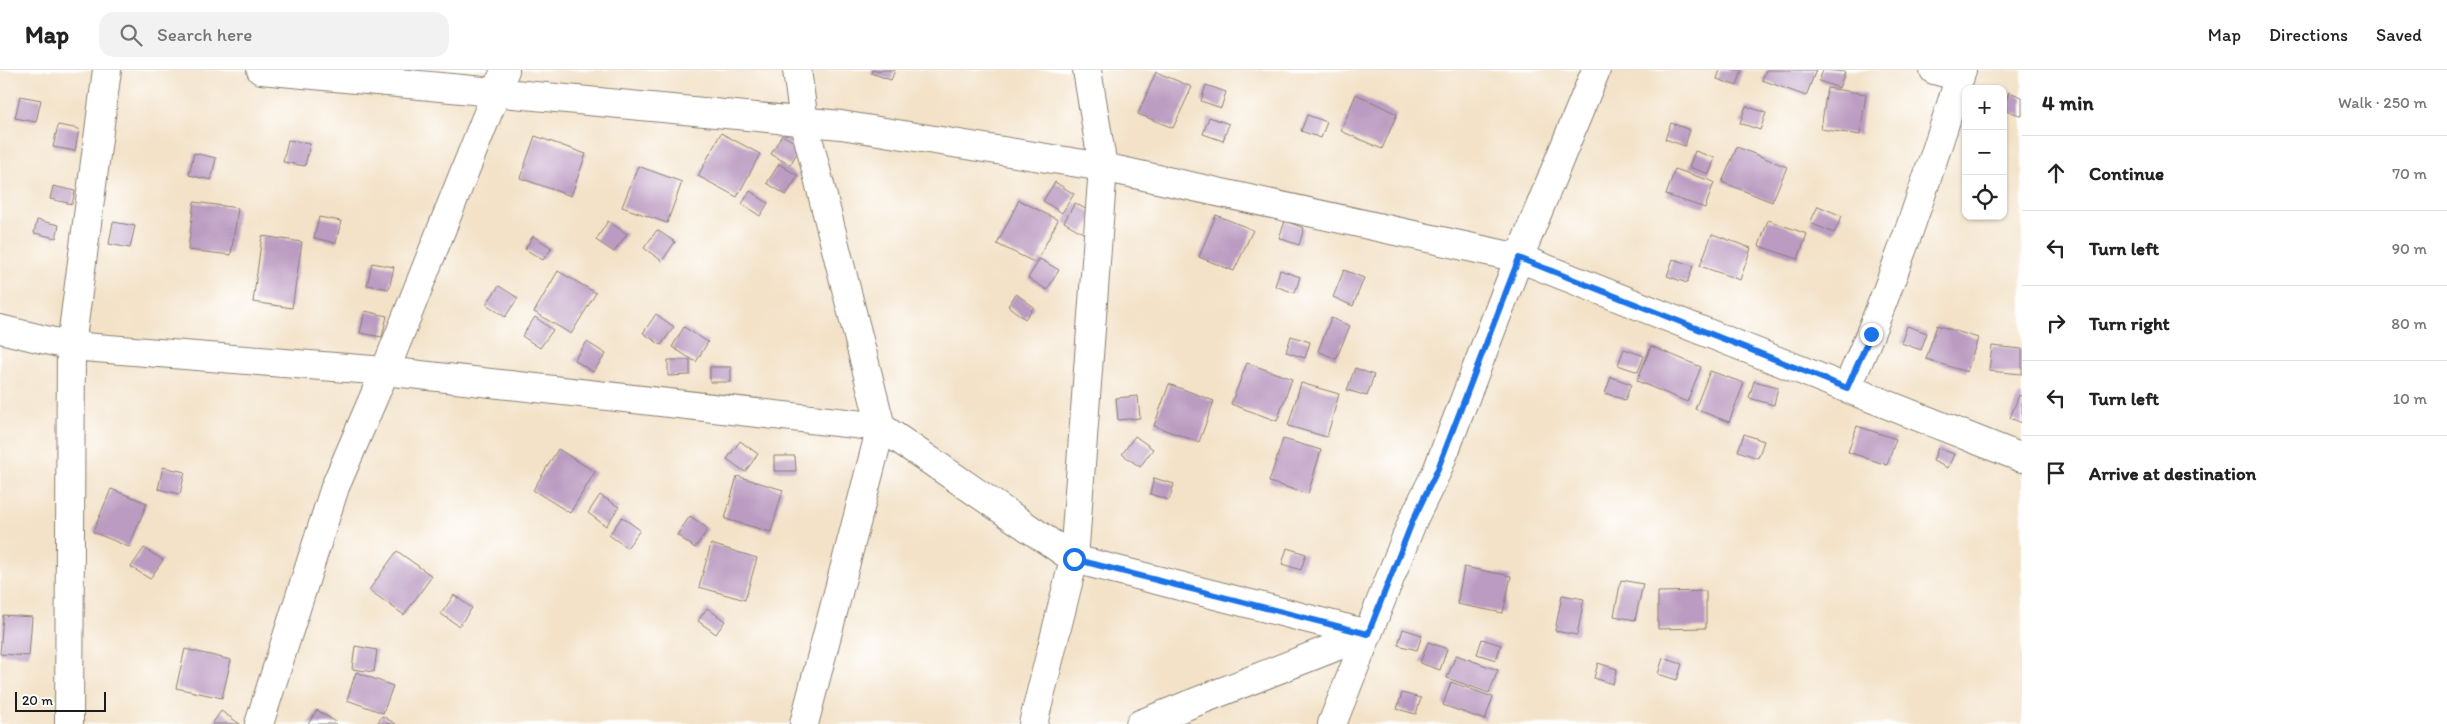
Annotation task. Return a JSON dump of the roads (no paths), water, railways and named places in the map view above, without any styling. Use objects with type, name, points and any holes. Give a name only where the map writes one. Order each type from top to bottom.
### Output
[{"type":"street","points":[[70,724],[71,346],[107,70]]},
{"type":"street","points":[[261,70],[501,81],[804,122],[841,125],[1103,167],[1519,258],[2022,458]]},
{"type":"street","points":[[798,70],[804,122],[881,427],[804,724]]},
{"type":"street","points":[[1033,724],[1074,559],[1103,167],[1087,70]]},
{"type":"street","points":[[1332,724],[1413,520],[1437,471],[1519,258],[1596,70]]},
{"type":"street","points":[[1847,388],[1871,334],[1937,150],[1961,74],[1934,70]]},
{"type":"street","points":[[259,724],[335,487],[386,371],[501,81]]},
{"type":"street","points":[[0,329],[71,346],[386,371],[881,427],[1074,559],[1368,634]]},
{"type":"street","points":[[1140,724],[1368,634]]}]
